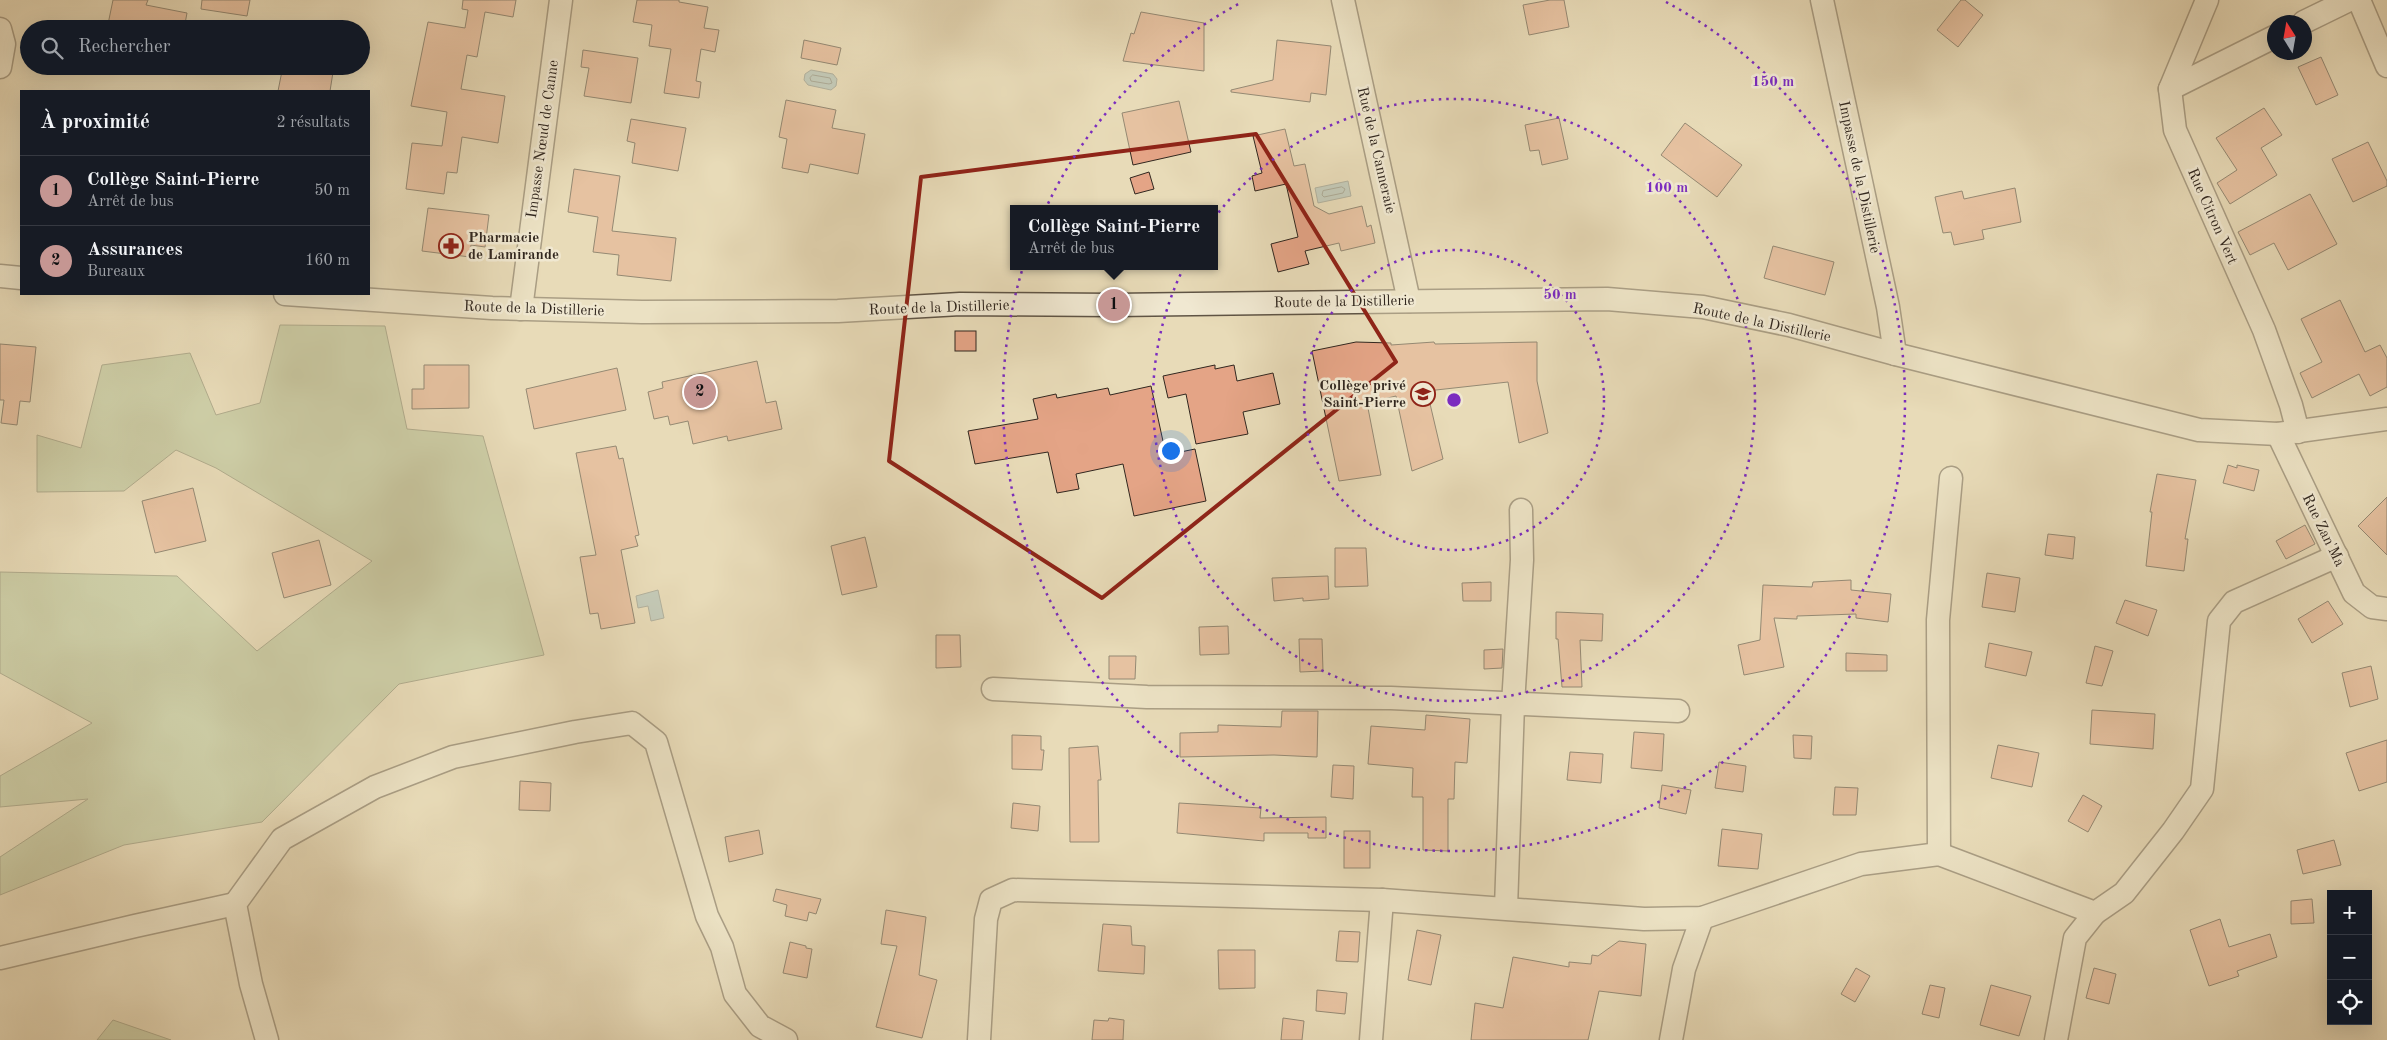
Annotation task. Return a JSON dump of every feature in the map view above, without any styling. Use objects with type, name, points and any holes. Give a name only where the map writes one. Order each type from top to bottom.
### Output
[{"type":"street","name":"Impasse Nœud de Canne","points":[[521,309],[561,0]]},
{"type":"street","name":"Rue de la Canneraie","points":[[1342,0],[1409,301]]},
{"type":"street","name":"Impasse de la Distillerie","points":[[1822,0],[1888,307],[1895,354]]},
{"type":"street","name":"Rue Citron Vert","points":[[2207,0],[2170,89],[2175,130],[2264,330],[2291,405],[2288,433]]},
{"type":"street","points":[[2312,18],[2349,0]]},
{"type":"street","points":[[2359,0],[2387,66]]},
{"type":"street","points":[[0,29],[4,44],[0,67]]},
{"type":"street","points":[[2170,89],[2267,40]]},
{"type":"street","points":[[0,276],[20,278]]},
{"type":"street","name":"Route de la Distillerie","points":[[301,295],[521,309],[642,312],[819,311],[960,304],[1607,299],[1703,307],[1789,325],[1895,354],[2199,430],[2288,433],[2387,419]]},
{"type":"street","name":"Rue Zan'Ma","points":[[2288,433],[2337,556],[2354,593],[2372,607],[2387,609]]},
{"type":"street","points":[[1939,854],[1938,620],[1951,478]]},
{"type":"street","points":[[1506,908],[1513,704],[1522,560],[1521,510]]},
{"type":"street","points":[[2056,1040],[2075,938],[2095,913],[2124,893],[2173,831],[2202,789],[2219,621],[2234,602],[2337,556]]},
{"type":"street","points":[[993,689],[1147,697],[1391,698],[1678,711]]},
{"type":"street","points":[[0,958],[235,904],[282,839],[376,787],[453,757],[575,732],[632,723],[656,742],[706,916],[722,947],[735,994],[760,1026],[786,1040]]},
{"type":"street","points":[[979,1040],[986,919],[991,900],[1013,890],[1382,900],[1644,919],[1702,918],[1861,864],[1939,854],[2095,913]]},
{"type":"street","points":[[1371,1040],[1382,900]]},
{"type":"street","points":[[235,904],[251,984],[267,1040]]},
{"type":"street","points":[[1671,1040],[1684,969],[1702,918]]},
{"type":"highlighted area","points":[[1256,134],[1396,362],[1102,598],[889,461],[921,177]]},
{"type":"green space","points":[[280,325],[385,326],[407,429],[483,436],[544,655],[399,684],[262,822],[124,845],[0,895],[0,857],[88,799],[0,807],[0,776],[92,723],[0,673],[0,572],[177,576],[257,651],[372,561],[216,468],[176,450],[124,491],[37,492],[37,435],[81,448],[102,365],[190,353],[216,415],[260,403]]},
{"type":"green space","points":[[113,1020],[171,1040],[97,1040]]},
{"type":"water","points":[[811,70],[833,74],[837,79],[836,86],[831,90],[808,85],[804,80],[805,74]]},
{"type":"water","points":[[1348,181],[1351,196],[1318,203],[1315,188]]},
{"type":"water","points":[[658,590],[664,618],[651,621],[648,606],[638,608],[636,596]]},
{"type":"building","points":[[113,0],[148,0],[146,5],[187,13],[186,20],[109,20]]},
{"type":"building","points":[[202,0],[250,0],[247,16],[201,9]]},
{"type":"building","points":[[463,0],[516,0],[513,17],[485,12],[477,57],[467,55],[461,89],[505,96],[498,143],[462,137],[457,173],[447,172],[444,194],[406,189],[412,143],[442,146],[447,112],[411,106],[428,22],[465,28],[468,10],[462,9]]},
{"type":"building","points":[[637,0],[679,0],[679,2],[708,7],[704,28],[719,30],[715,52],[701,49],[696,81],[701,82],[699,98],[664,93],[671,49],[649,46],[652,25],[633,22]]},
{"type":"building","points":[[1550,0],[1564,0],[1569,27],[1529,35],[1523,5]]},
{"type":"building","points":[[1961,0],[1965,0],[1983,15],[1958,47],[1937,30]]},
{"type":"building","points":[[1141,12],[1204,23],[1204,71],[1123,61],[1131,33],[1134,34]]},
{"type":"building","points":[[804,40],[841,48],[837,65],[801,58]]},
{"type":"building","points":[[1277,40],[1331,46],[1326,95],[1311,93],[1310,102],[1231,92],[1231,90],[1273,80]]},
{"type":"building","points":[[583,50],[638,58],[631,103],[584,96],[589,68],[581,67]]},
{"type":"building","points":[[2321,57],[2338,95],[2316,105],[2298,67]]},
{"type":"building","points":[[281,75],[333,75],[330,90],[278,90]]},
{"type":"building","points":[[786,100],[836,110],[832,128],[865,134],[858,174],[810,164],[808,173],[782,168],[787,139],[779,137]]},
{"type":"building","points":[[1179,101],[1191,152],[1133,165],[1122,113]]},
{"type":"building","points":[[2264,108],[2282,135],[2261,148],[2277,175],[2230,204],[2217,183],[2237,170],[2216,138]]},
{"type":"building","points":[[1559,118],[1568,159],[1542,165],[1539,150],[1530,151],[1525,125]]},
{"type":"building","points":[[631,119],[686,128],[678,171],[632,163],[635,143],[627,141]]},
{"type":"building","points":[[1685,123],[1742,165],[1717,197],[1661,155]]},
{"type":"building","points":[[1285,129],[1294,166],[1305,164],[1314,206],[1329,214],[1362,206],[1367,227],[1371,225],[1375,243],[1341,251],[1339,243],[1305,251],[1309,264],[1278,272],[1271,244],[1298,237],[1286,184],[1255,191],[1252,176],[1262,173],[1253,136]]},
{"type":"building","points":[[2368,142],[2387,181],[2387,186],[2353,202],[2332,159]]},
{"type":"building","points":[[574,169],[620,176],[612,231],[676,238],[671,281],[617,275],[619,255],[593,252],[598,217],[568,212]]},
{"type":"building","points":[[1149,172],[1154,189],[1135,194],[1130,178]]},
{"type":"building","points":[[2015,188],[2021,222],[1982,230],[1984,239],[1954,245],[1951,232],[1943,233],[1935,197],[1962,191],[1964,199]]},
{"type":"building","points":[[2310,194],[2337,244],[2288,270],[2274,243],[2250,255],[2238,232]]},
{"type":"building","points":[[428,208],[489,215],[485,247],[471,245],[470,257],[422,251]]},
{"type":"building","points":[[1773,246],[1834,262],[1825,295],[1764,278]]},
{"type":"building","points":[[2340,300],[2365,352],[2380,345],[2387,358],[2387,387],[2370,396],[2359,374],[2312,398],[2300,373],[2322,362],[2301,319]]},
{"type":"building","points":[[955,331],[976,331],[976,351],[955,351]]},
{"type":"building","points":[[1356,342],[1391,343],[1391,345],[1434,342],[1435,344],[1537,342],[1537,381],[1548,433],[1519,443],[1508,382],[1427,391],[1443,459],[1412,471],[1396,396],[1367,403],[1381,475],[1339,481],[1312,351]]},
{"type":"building","points":[[0,344],[36,347],[30,402],[20,401],[17,425],[1,423],[4,400],[0,400]]},
{"type":"building","points":[[757,361],[766,403],[776,401],[782,429],[728,441],[727,436],[693,444],[688,421],[670,425],[668,416],[654,419],[648,392],[663,388],[662,382]]},
{"type":"building","points":[[424,365],[469,365],[469,408],[412,409],[412,389],[424,389]]},
{"type":"building","points":[[1215,365],[1215,369],[1234,365],[1237,381],[1273,373],[1280,404],[1243,412],[1248,434],[1196,444],[1186,394],[1168,398],[1163,376]]},
{"type":"building","points":[[617,368],[626,410],[534,429],[526,389]]},
{"type":"building","points":[[1151,386],[1166,455],[1195,449],[1206,501],[1134,516],[1123,464],[1076,474],[1079,489],[1057,493],[1048,452],[975,464],[968,431],[1038,419],[1033,399],[1056,394],[1057,398],[1108,388],[1110,395]]},
{"type":"building","points":[[616,446],[619,459],[623,458],[639,535],[635,536],[638,546],[621,550],[635,623],[601,629],[598,613],[590,614],[580,557],[596,555],[576,453]]},
{"type":"building","points":[[2228,465],[2237,468],[2237,465],[2259,470],[2254,491],[2223,483]]},
{"type":"building","points":[[2157,474],[2196,480],[2185,539],[2188,539],[2184,571],[2146,566],[2152,512],[2150,512]]},
{"type":"building","points":[[193,488],[206,541],[155,553],[142,501]]},
{"type":"building","points":[[2387,497],[2387,555],[2358,526]]},
{"type":"building","points":[[2305,525],[2315,544],[2286,559],[2276,541]]},
{"type":"building","points":[[2048,534],[2075,537],[2073,559],[2045,555]]},
{"type":"building","points":[[865,537],[877,587],[842,595],[831,546]]},
{"type":"building","points":[[319,540],[331,585],[284,598],[272,553]]},
{"type":"building","points":[[1335,548],[1366,548],[1368,586],[1335,587]]},
{"type":"building","points":[[1987,573],[2020,578],[2015,612],[1982,607]]},
{"type":"building","points":[[1328,576],[1329,599],[1303,601],[1303,598],[1274,601],[1272,578]]},
{"type":"building","points":[[1851,580],[1851,590],[1891,594],[1888,622],[1856,618],[1856,614],[1797,616],[1797,619],[1774,618],[1784,667],[1744,675],[1738,645],[1760,640],[1763,585],[1812,587],[1813,582]]},
{"type":"building","points":[[1491,582],[1491,601],[1463,601],[1462,583]]},
{"type":"building","points":[[2125,600],[2157,610],[2148,636],[2116,623]]},
{"type":"building","points":[[2328,601],[2343,624],[2312,643],[2298,619]]},
{"type":"building","points":[[1556,612],[1603,614],[1602,641],[1580,640],[1582,687],[1562,687],[1558,639],[1556,639]]},
{"type":"building","points":[[1228,626],[1229,654],[1200,655],[1199,627]]},
{"type":"building","points":[[936,635],[960,635],[961,667],[936,668]]},
{"type":"building","points":[[1299,639],[1322,639],[1323,671],[1300,672]]},
{"type":"building","points":[[1989,643],[2032,652],[2026,676],[1985,667]]},
{"type":"building","points":[[2095,646],[2113,651],[2102,686],[2086,683]]},
{"type":"building","points":[[1503,649],[1502,668],[1484,669],[1484,650]]},
{"type":"building","points":[[1846,653],[1887,655],[1887,671],[1846,671]]},
{"type":"building","points":[[1109,656],[1136,656],[1135,679],[1109,679]]},
{"type":"building","points":[[2371,666],[2378,699],[2350,707],[2342,673]]},
{"type":"building","points":[[2092,710],[2155,714],[2153,749],[2090,744]]},
{"type":"building","points":[[1282,711],[1318,711],[1317,757],[1274,755],[1180,757],[1180,733],[1218,732],[1218,725],[1281,727]]},
{"type":"building","points":[[1426,715],[1470,719],[1467,763],[1455,762],[1454,799],[1448,799],[1448,851],[1423,850],[1423,797],[1412,797],[1413,768],[1368,764],[1371,726],[1425,730]]},
{"type":"building","points":[[1634,732],[1664,734],[1662,771],[1631,768]]},
{"type":"building","points":[[1012,735],[1041,736],[1041,750],[1044,750],[1042,770],[1012,769]]},
{"type":"building","points":[[1793,735],[1812,736],[1811,759],[1794,758]]},
{"type":"building","points":[[2387,740],[2387,782],[2359,791],[2346,753]]},
{"type":"building","points":[[1998,745],[2039,753],[2032,787],[1991,778]]},
{"type":"building","points":[[1098,746],[1101,780],[1098,780],[1099,842],[1070,842],[1069,748]]},
{"type":"building","points":[[1570,752],[1603,754],[1601,783],[1567,780]]},
{"type":"building","points":[[1719,762],[1746,766],[1743,792],[1715,788]]},
{"type":"building","points":[[1333,765],[1354,766],[1353,799],[1331,797]]},
{"type":"building","points":[[520,781],[551,783],[550,811],[519,810]]},
{"type":"building","points":[[1662,785],[1691,790],[1686,814],[1659,808]]},
{"type":"building","points":[[1835,787],[1858,788],[1856,815],[1833,815]]},
{"type":"building","points":[[2083,795],[2102,806],[2088,832],[2068,821]]},
{"type":"building","points":[[1013,803],[1040,806],[1038,831],[1011,828]]},
{"type":"building","points":[[1179,803],[1261,808],[1260,818],[1326,817],[1326,838],[1308,838],[1308,833],[1264,833],[1264,841],[1177,833]]},
{"type":"building","points":[[1722,829],[1762,834],[1758,869],[1718,866]]},
{"type":"building","points":[[759,830],[763,854],[729,862],[725,837]]},
{"type":"building","points":[[1344,831],[1370,831],[1370,868],[1344,868]]},
{"type":"building","points":[[2334,840],[2341,865],[2303,874],[2297,850]]},
{"type":"building","points":[[776,889],[821,899],[816,914],[809,912],[807,921],[785,916],[787,905],[773,901]]},
{"type":"building","points":[[2312,899],[2314,923],[2291,924],[2291,901]]},
{"type":"building","points":[[886,910],[926,917],[919,975],[937,980],[922,1038],[876,1027],[897,946],[881,944]]},
{"type":"building","points":[[2220,919],[2229,947],[2270,934],[2277,957],[2237,971],[2239,976],[2209,986],[2190,930]]},
{"type":"building","points":[[1103,924],[1131,926],[1132,945],[1145,946],[1144,974],[1098,971]]},
{"type":"building","points":[[1417,930],[1441,935],[1431,985],[1408,980]]},
{"type":"building","points":[[1339,931],[1360,932],[1358,962],[1336,961]]},
{"type":"building","points":[[1619,941],[1646,944],[1641,996],[1599,991],[1588,1040],[1471,1040],[1475,1003],[1503,1008],[1513,957],[1569,967],[1569,962],[1591,964],[1592,955],[1598,956]]},
{"type":"building","points":[[790,942],[812,949],[807,978],[783,973]]},
{"type":"building","points":[[1218,950],[1255,950],[1255,988],[1219,989]]},
{"type":"building","points":[[1856,968],[1870,976],[1855,1002],[1841,994]]},
{"type":"building","points":[[2094,968],[2116,974],[2109,1004],[2086,998]]},
{"type":"building","points":[[1930,985],[1945,988],[1939,1018],[1922,1014]]},
{"type":"building","points":[[1991,985],[2031,996],[2019,1036],[1980,1025]]},
{"type":"building","points":[[1317,990],[1347,993],[1345,1014],[1316,1011]]},
{"type":"building","points":[[1109,1018],[1124,1020],[1123,1040],[1092,1040],[1094,1020],[1108,1021]]},
{"type":"building","points":[[1283,1018],[1304,1021],[1302,1040],[1281,1040]]},
{"type":"place","name":"Pharmacie de Lamirande","points":[[451,246]]},
{"type":"place","name":"Collège Saint-Pierre","points":[[1114,305]]},
{"type":"place","name":"Assurances","points":[[700,392]]},
{"type":"place","name":"Collège privé Saint-Pierre","points":[[1423,394]]}]
